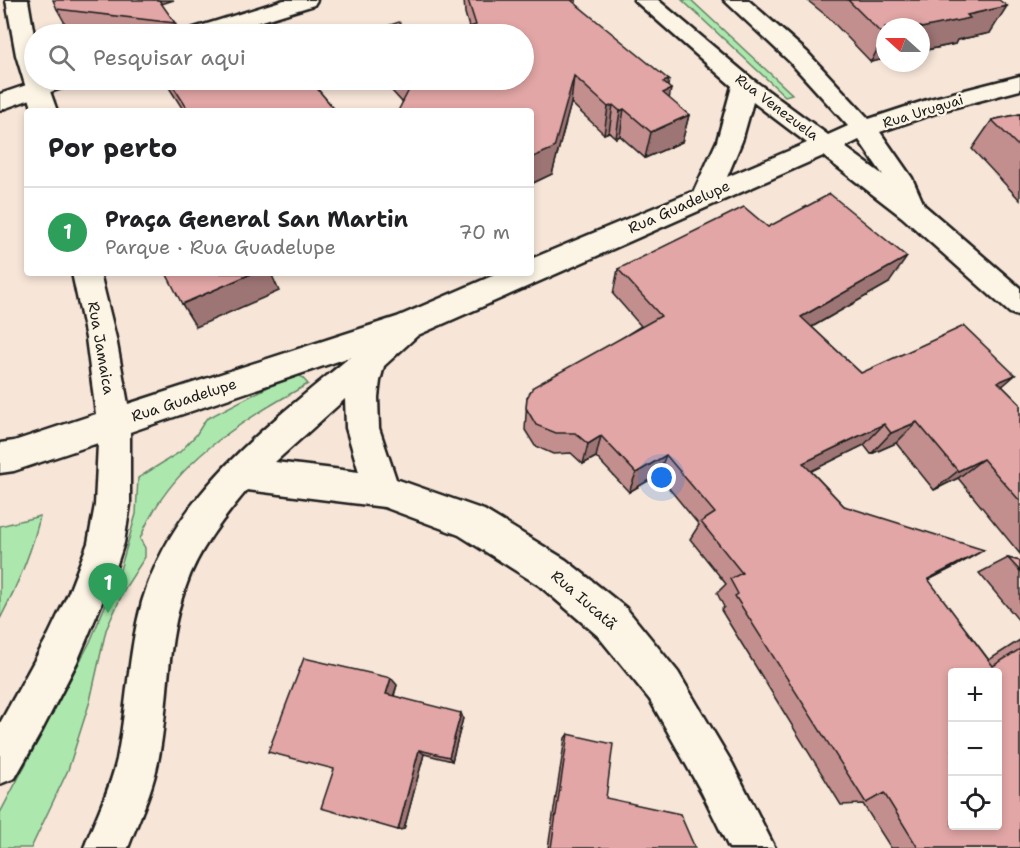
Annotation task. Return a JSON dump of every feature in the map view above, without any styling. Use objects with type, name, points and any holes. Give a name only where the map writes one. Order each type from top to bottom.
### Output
[{"type":"street","points":[[17,0],[24,38]]},
{"type":"street","points":[[230,24],[306,0]]},
{"type":"street","name":"Rua Venezuela","points":[[645,0],[744,84],[827,144],[912,210],[1020,305]]},
{"type":"street","name":"Rua Venezuela","points":[[735,0],[834,91],[866,128],[907,190],[912,210]]},
{"type":"street","name":"Rua Uruguai","points":[[827,144],[866,128],[939,104],[1020,83]]},
{"type":"street","points":[[705,195],[736,129],[744,84]]},
{"type":"street","points":[[0,102],[24,88]]},
{"type":"street","points":[[39,90],[44,108]]},
{"type":"street","name":"Rua Guadelupe","points":[[534,270],[827,144]]},
{"type":"street","name":"Rua Jamaica","points":[[87,276],[100,329],[113,423]]},
{"type":"street","name":"Rua Guadelupe","points":[[0,763],[81,611],[107,539],[115,479],[113,423],[407,326],[520,276]]},
{"type":"street","points":[[106,848],[138,760],[154,629],[169,579],[195,528],[239,474],[268,445],[369,362],[407,326]]},
{"type":"street","points":[[369,362],[359,406],[361,426],[366,449],[384,491]]},
{"type":"street","points":[[0,458],[14,456],[113,423]]},
{"type":"street","name":"Rua Iucatã","points":[[239,474],[384,491],[471,522],[553,573],[612,622],[664,686],[717,778],[753,848]]},
{"type":"green space","points":[[682,0],[691,0],[792,94],[785,96]]},
{"type":"green space","points":[[297,372],[308,384],[258,413],[210,447],[169,488],[153,512],[140,539],[145,548],[145,557],[125,588],[106,630],[90,701],[68,770],[31,848],[0,848],[0,813],[90,642],[120,570],[136,514],[138,478],[180,452],[196,435],[206,419]]},
{"type":"green space","points":[[40,516],[23,569],[0,619],[0,526]]},
{"type":"building","points":[[53,0],[159,0],[175,23],[57,9]]},
{"type":"building","points":[[468,0],[571,0],[669,80],[663,82],[671,89],[663,93],[689,115],[651,132],[624,109],[620,111],[613,105],[608,107],[574,76],[554,148],[534,157],[534,108],[400,108],[409,90],[534,90],[534,24],[476,24]]},
{"type":"building","points":[[848,0],[999,0],[1007,6],[967,15],[970,18],[930,26],[930,18],[876,18],[876,28]]},
{"type":"building","points":[[175,90],[318,90],[333,108],[187,108]]},
{"type":"building","points":[[1020,114],[1020,148],[992,120]]},
{"type":"building","points":[[830,194],[907,257],[801,317],[861,373],[964,326],[1015,375],[998,382],[1020,404],[1020,501],[983,459],[958,471],[917,422],[891,433],[884,424],[803,463],[844,506],[984,550],[928,579],[993,666],[1020,649],[1020,848],[918,848],[884,793],[866,803],[735,596],[738,594],[730,579],[742,573],[701,522],[715,513],[666,455],[636,473],[601,436],[588,444],[575,433],[556,433],[536,425],[526,408],[527,398],[533,387],[661,316],[618,269],[744,207],[768,227]]},
{"type":"building","points":[[168,276],[246,276],[182,304]]},
{"type":"building","points":[[1008,558],[1020,561],[1020,571]]},
{"type":"building","points":[[304,658],[391,678],[386,694],[461,713],[449,757],[419,750],[398,830],[321,808],[334,769],[268,752]]},
{"type":"building","points":[[568,734],[613,744],[606,798],[680,814],[695,848],[551,848]]},
{"type":"place","name":"Praça General San Martin","points":[[108,613]]}]
